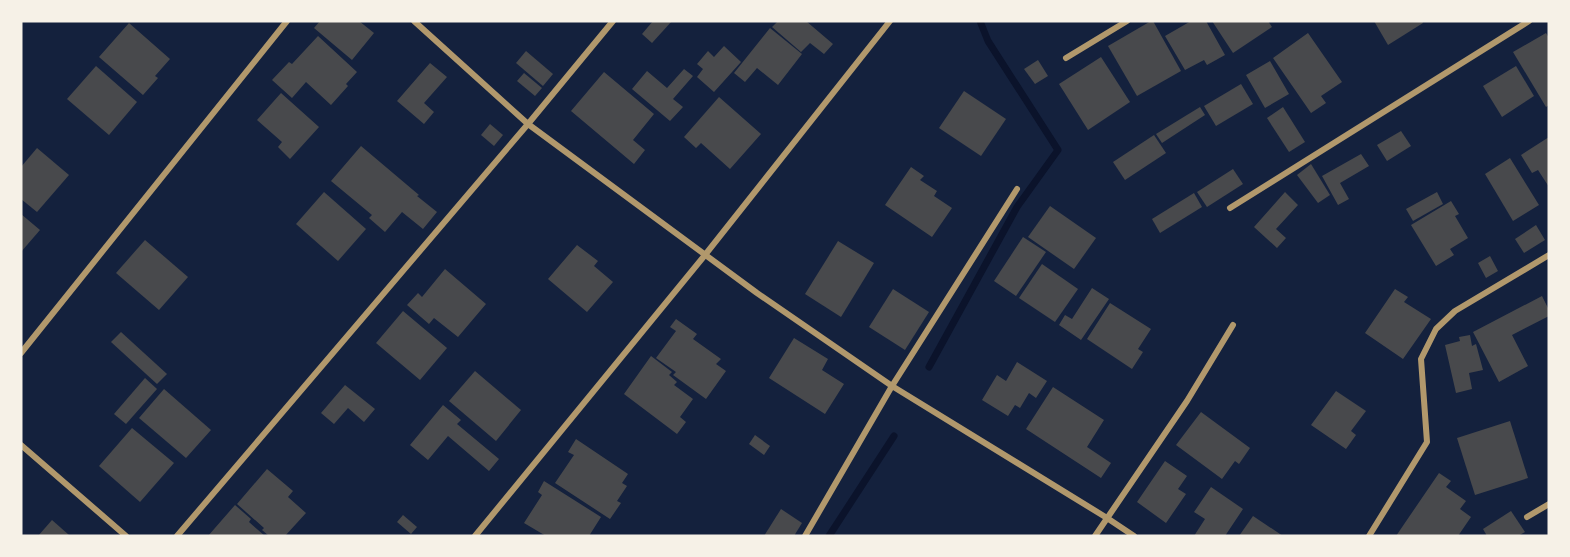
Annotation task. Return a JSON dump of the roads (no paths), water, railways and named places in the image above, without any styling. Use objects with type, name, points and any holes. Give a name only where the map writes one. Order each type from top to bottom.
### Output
[{"type":"street","points":[[21,353],[287,21]]},
{"type":"street","points":[[414,21],[528,124],[757,293],[892,386],[1134,536]]},
{"type":"street","points":[[177,536],[613,21]]},
{"type":"street","points":[[475,536],[705,255],[890,21]]},
{"type":"street","points":[[1066,58],[1127,21]]},
{"type":"street","points":[[1230,208],[1529,21]]},
{"type":"street","points":[[805,536],[892,386],[1017,189]]},
{"type":"street","points":[[1369,536],[1427,442],[1421,359],[1436,329],[1455,311],[1549,255]]},
{"type":"street","points":[[1095,536],[1187,401],[1233,325]]},
{"type":"street","points":[[21,445],[126,536]]},
{"type":"street","points":[[1527,517],[1549,504]]},
{"type":"waterway","points":[[929,367],[1017,207],[1058,150],[988,41],[980,21]]},
{"type":"waterway","points":[[829,536],[894,436]]}]
